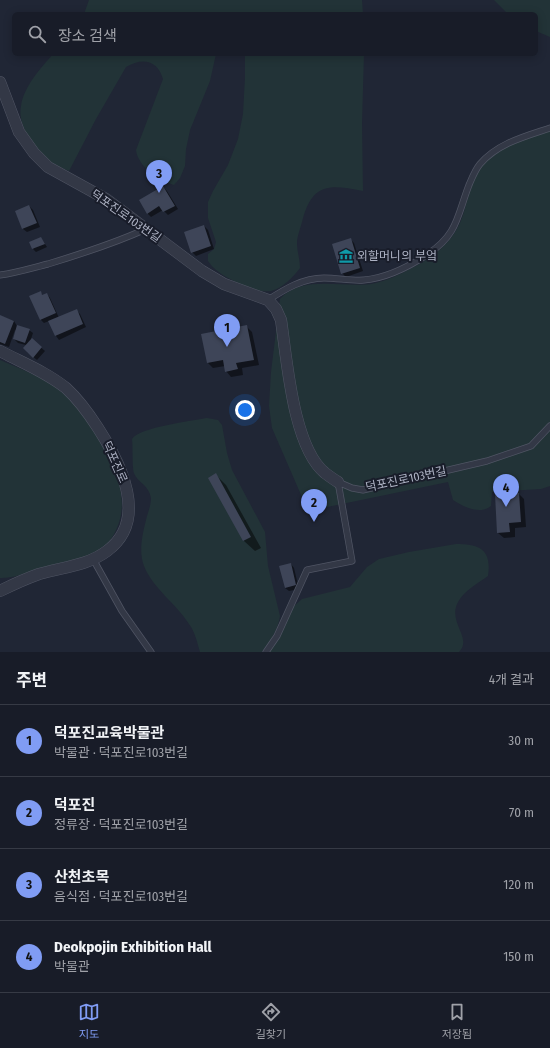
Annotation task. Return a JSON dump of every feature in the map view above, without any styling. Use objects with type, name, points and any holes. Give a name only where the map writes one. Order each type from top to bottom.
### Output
[{"type":"street","name":"덕포진로103번길","points":[[0,82],[19,132],[34,154],[48,167],[106,199],[213,278],[224,284],[268,300],[276,308],[281,320],[293,400],[298,422],[305,442],[314,460],[324,473],[338,482]]},
{"type":"street","name":"덕포진로","points":[[0,351],[40,371],[56,381],[67,390],[92,419],[116,459],[124,476],[129,506],[128,520],[123,532],[115,544],[107,551],[93,559],[22,580],[0,592]]},
{"type":"lane","points":[[268,300],[296,284],[309,280],[324,278],[354,280],[377,278],[427,255],[443,243],[452,231],[473,175],[480,164],[497,149],[519,138],[550,128]]},
{"type":"lane","points":[[0,275],[64,259],[126,238],[146,228]]},
{"type":"lane","name":"덕포진로103번길","points":[[338,482],[352,488],[363,490],[487,461],[530,446],[550,426]]},
{"type":"lane","points":[[266,652],[276,636],[307,570],[352,561],[338,482]]},
{"type":"lane","points":[[93,559],[122,611],[151,652]]},
{"type":"shaded area","points":[[89,0],[362,0],[363,12],[85,12]]},
{"type":"shaded area","points":[[494,0],[550,0],[550,37],[538,32],[538,12],[506,12]]},
{"type":"shaded area","points":[[51,56],[216,56],[210,81],[190,130],[186,149],[185,166],[180,178],[174,185],[162,180],[150,172],[141,162],[136,150],[163,79],[161,73],[153,64],[143,61],[126,67],[96,119],[69,171],[49,161],[43,156],[32,144],[24,129],[20,113],[21,106],[29,84]]},
{"type":"shaded area","points":[[245,56],[364,56],[362,123],[363,191],[331,187],[316,193],[306,209],[298,236],[297,246],[300,268],[284,285],[271,291],[249,288],[225,276],[208,261],[208,254],[214,249],[216,242],[208,218],[208,202],[228,165],[238,139],[243,114]]},
{"type":"shaded area","points":[[550,130],[550,486],[541,489],[492,492],[491,506],[482,510],[472,509],[453,500],[448,482],[308,511],[272,428],[269,406],[271,372],[280,299],[290,291],[313,284],[364,285],[376,283],[394,277],[423,262],[444,245],[457,229],[475,177],[481,167],[504,148]]},
{"type":"shaded area","points":[[0,360],[31,373],[52,385],[72,402],[98,435],[117,474],[121,494],[121,512],[116,530],[112,538],[104,547],[96,552],[79,558],[6,578],[0,578]]},
{"type":"shaded area","points":[[207,418],[218,420],[222,425],[232,470],[265,532],[268,566],[280,616],[276,631],[262,652],[200,652],[196,637],[191,627],[184,616],[153,582],[148,575],[142,560],[141,547],[151,498],[146,487],[134,473],[132,439],[145,431],[155,428]]},
{"type":"shaded area","points":[[456,544],[471,545],[482,550],[486,554],[489,567],[488,576],[467,591],[458,602],[455,609],[455,616],[463,641],[463,647],[459,652],[269,652],[278,638],[293,607],[302,599],[350,587],[367,567],[379,559]]},
{"type":"building","points":[[163,186],[175,206],[163,212],[159,206],[147,214],[139,200]]},
{"type":"building","points":[[29,205],[37,223],[22,229],[15,211]]},
{"type":"building","points":[[204,225],[211,246],[191,253],[184,232]]},
{"type":"building","points":[[41,237],[45,244],[32,249],[29,242]]},
{"type":"building","name":"외할머니의 부엌","points":[[351,238],[360,268],[341,274],[332,244]]},
{"type":"building","points":[[41,291],[42,295],[47,293],[56,313],[40,320],[29,296]]},
{"type":"building","points":[[77,309],[83,324],[55,336],[48,321]]},
{"type":"building","points":[[0,315],[14,321],[5,344],[0,342]]},
{"type":"building","points":[[17,325],[30,329],[25,343],[13,339]]},
{"type":"building","points":[[247,325],[254,360],[236,363],[238,369],[225,372],[223,360],[207,363],[201,334]]},
{"type":"building","points":[[32,338],[42,347],[33,358],[23,348]]},
{"type":"building","points":[[216,473],[251,537],[243,541],[208,478]]},
{"type":"building","points":[[519,493],[521,522],[509,523],[510,532],[497,533],[495,494]]},
{"type":"building","points":[[291,563],[296,585],[285,588],[279,566]]},
{"type":"place","name":"산천초목","points":[[159,193]]},
{"type":"place","name":"외할머니의 부엌","points":[[346,256]]},
{"type":"place","name":"덕포진교육박물관","points":[[227,347]]},
{"type":"place","name":"Deokpojin Exhibition Hall","points":[[506,507]]},
{"type":"place","name":"덕포진","points":[[314,522]]}]
